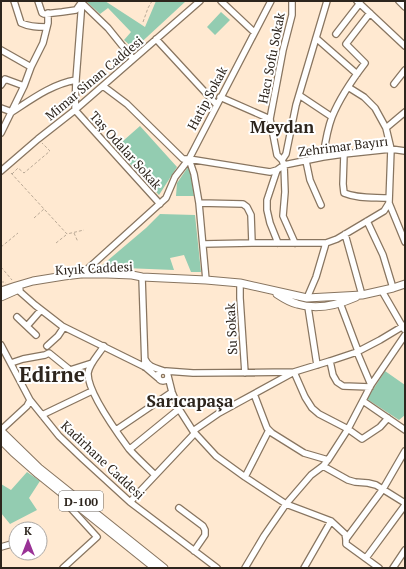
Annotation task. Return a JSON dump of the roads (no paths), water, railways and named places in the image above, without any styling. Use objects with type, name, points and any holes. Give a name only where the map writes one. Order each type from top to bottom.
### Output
[{"type":"main road","name":"Kıyık Caddesi","points":[[1,297],[33,281],[82,274],[132,275],[142,277],[240,283],[307,298],[362,295],[405,284]]},
{"type":"main road","name":"Kıyık Caddesi","points":[[1,291],[66,279],[142,277]]},
{"type":"main road","name":"Kıyık Caddesi","points":[[270,290],[295,304],[308,307],[326,306],[340,303],[362,295]]},
{"type":"main road","name":"D-100","points":[[1,430],[39,468],[164,568]]},
{"type":"main road","name":"D-100","points":[[1,440],[38,474],[154,568]]},
{"type":"street","points":[[14,1],[21,23],[31,26],[47,27]]},
{"type":"street","points":[[38,1],[42,13],[76,10],[82,2]]},
{"type":"street","name":"Mimar Sinan Caddesi","points":[[1,171],[38,138],[76,110],[200,1]]},
{"type":"street","points":[[221,1],[254,32]]},
{"type":"street","name":"Hatip Sokak","points":[[82,274],[166,198],[175,177],[188,159],[271,1]]},
{"type":"street","name":"Hacı Sofu Sokak","points":[[283,163],[277,155],[270,119],[283,50],[292,15],[292,1]]},
{"type":"street","points":[[278,243],[270,223],[267,210],[267,200],[277,170],[283,163],[286,154],[299,95],[327,1]]},
{"type":"street","points":[[399,1],[405,7]]},
{"type":"street","points":[[82,2],[108,28],[134,59]]},
{"type":"street","points":[[76,110],[76,80],[82,2]]},
{"type":"street","points":[[336,34],[359,2],[405,46]]},
{"type":"street","points":[[1,133],[43,43],[47,27],[48,13]]},
{"type":"street","points":[[323,157],[332,117],[348,87],[365,63],[346,44],[370,13]]},
{"type":"street","points":[[316,38],[357,74]]},
{"type":"street","points":[[156,39],[216,104]]},
{"type":"street","points":[[1,50],[31,67]]},
{"type":"street","points":[[394,84],[405,70]]},
{"type":"street","points":[[1,85],[5,79],[24,86]]},
{"type":"street","points":[[12,112],[40,93],[76,80]]},
{"type":"street","points":[[103,86],[127,104],[183,159],[270,172],[277,170]]},
{"type":"street","points":[[203,244],[326,243],[337,239],[384,211],[389,200],[391,150],[386,128],[375,108],[364,97],[348,87]]},
{"type":"street","points":[[299,95],[332,117]]},
{"type":"street","points":[[220,97],[270,119]]},
{"type":"street","points":[[1,108],[12,112]]},
{"type":"street","name":"Taş Odalar Sokak","points":[[76,110],[160,204]]},
{"type":"street","points":[[386,128],[405,112]]},
{"type":"street","name":"Zehrimar Bayırı","points":[[283,163],[306,161],[344,154],[391,150],[405,152]]},
{"type":"street","points":[[344,154],[344,193],[350,196],[389,200]]},
{"type":"street","points":[[188,159],[194,174],[199,203],[206,280]]},
{"type":"street","points":[[306,161],[310,180],[321,204]]},
{"type":"street","points":[[283,163],[285,192],[283,216],[295,243]]},
{"type":"street","points":[[389,200],[405,242]]},
{"type":"street","points":[[199,203],[243,204],[247,207],[251,215],[252,243]]},
{"type":"street","points":[[367,221],[384,255],[392,288]]},
{"type":"street","points":[[345,234],[362,295]]},
{"type":"street","points":[[307,298],[316,277],[326,243]]},
{"type":"street","points":[[142,277],[145,368]]},
{"type":"street","name":"Su Sokak","points":[[240,283],[245,372]]},
{"type":"street","points":[[17,288],[40,310],[64,327],[145,368],[172,392]]},
{"type":"street","points":[[130,502],[194,432],[219,413],[294,372],[317,366],[357,352],[404,328],[382,291]]},
{"type":"street","points":[[340,303],[370,386]]},
{"type":"street","points":[[308,307],[317,366]]},
{"type":"street","points":[[27,326],[40,310]]},
{"type":"street","points":[[17,317],[36,335]]},
{"type":"street","points":[[47,346],[58,336],[64,327]]},
{"type":"street","points":[[245,568],[264,536],[286,504],[311,475],[328,460],[348,429],[370,386],[405,335]]},
{"type":"street","name":"Kadirhane Caddesi","points":[[1,345],[30,400],[59,436],[130,502],[217,568]]},
{"type":"street","points":[[104,346],[92,363],[88,372],[92,391],[99,405],[130,449],[156,475]]},
{"type":"street","points":[[11,364],[22,359],[50,353],[70,370],[92,363]]},
{"type":"street","points":[[145,358],[150,367],[166,373],[294,372]]},
{"type":"street","points":[[330,361],[333,375],[337,382],[343,386],[370,386]]},
{"type":"street","points":[[294,372],[305,397],[318,414],[348,429],[362,439],[380,427],[388,418]]},
{"type":"street","points":[[159,379],[166,380],[166,373]]},
{"type":"street","points":[[166,373],[179,409],[194,432],[216,456],[286,504],[330,521],[345,534],[346,544],[379,568]]},
{"type":"street","points":[[42,415],[92,391]]},
{"type":"street","points":[[116,430],[172,392]]},
{"type":"street","points":[[254,394],[267,428],[272,433],[304,453],[328,460]]},
{"type":"street","points":[[1,430],[27,406],[30,400]]},
{"type":"street","points":[[363,401],[405,430]]},
{"type":"street","points":[[130,449],[179,409]]},
{"type":"street","points":[[245,477],[269,430]]},
{"type":"street","points":[[346,539],[384,489],[405,451]]},
{"type":"street","points":[[323,466],[348,480],[355,482],[368,482],[376,485],[405,504],[366,558]]},
{"type":"street","points":[[63,568],[97,537],[66,503]]},
{"type":"street","points":[[179,508],[203,526],[205,530],[205,535],[194,551]]},
{"type":"street","points":[[304,568],[330,521]]},
{"type":"street","points":[[393,568],[405,550]]},
{"type":"district","name":"Meydan","points":[[282,126]]},
{"type":"district","name":"Edirne","points":[[52,374]]},
{"type":"district","name":"Sarıcapaşa","points":[[190,400]]}]
